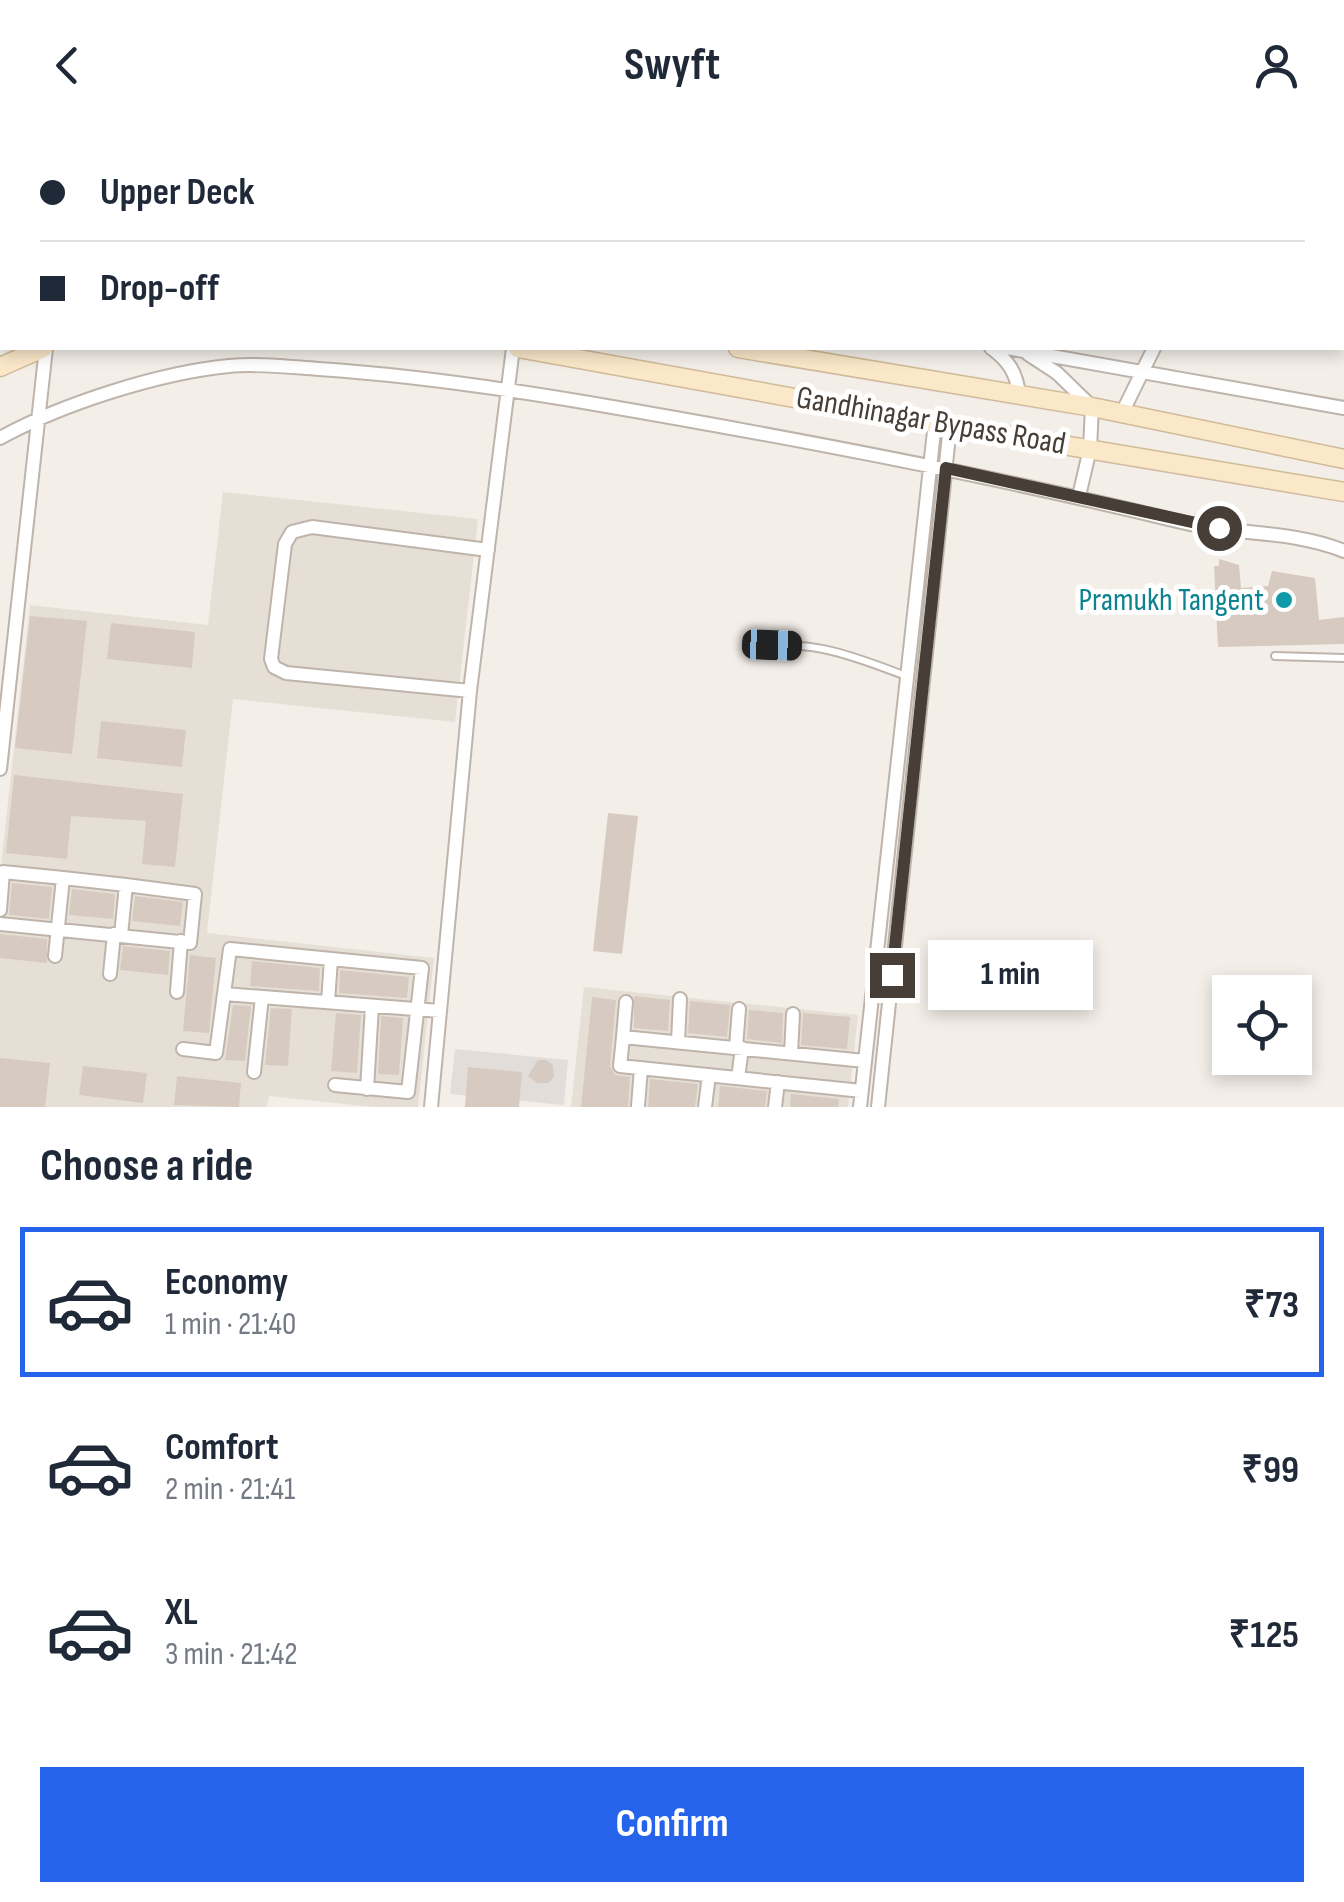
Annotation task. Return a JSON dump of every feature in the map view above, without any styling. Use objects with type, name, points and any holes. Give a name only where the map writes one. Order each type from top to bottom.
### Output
[{"type":"main road","points":[[0,367],[39,350]]},
{"type":"main road","name":"Gandhinagar Bypass Road","points":[[526,350],[1344,492]]},
{"type":"main road","name":"Gandhinagar Bypass Road","points":[[750,350],[1092,407],[1344,459]]},
{"type":"street","points":[[0,769],[44,350]]},
{"type":"street","points":[[430,1107],[470,691],[515,350]]},
{"type":"street","points":[[994,350],[1012,369],[1019,395]]},
{"type":"street","points":[[1021,350],[1344,408]]},
{"type":"street","points":[[1021,350],[1057,373],[1092,407],[1090,449],[1079,496]]},
{"type":"street","points":[[1122,413],[1153,350]]},
{"type":"street","points":[[0,438],[39,416],[146,383],[229,366],[376,372],[507,389],[930,464],[1188,524],[1311,541],[1344,551]]},
{"type":"street","points":[[860,1107],[930,464],[942,424]]},
{"type":"street","points":[[878,1107],[946,468],[942,424]]},
{"type":"street","points":[[470,691],[286,673],[274,667],[271,659],[285,544],[292,532],[312,527],[488,550]]},
{"type":"street","points":[[0,910],[3,872],[196,894],[190,942],[0,924]]},
{"type":"street","points":[[55,956],[63,878]]},
{"type":"street","points":[[110,974],[126,885]]},
{"type":"street","points":[[177,992],[181,941]]},
{"type":"street","points":[[183,1048],[216,1053],[230,949],[422,968],[408,1092],[334,1085]]},
{"type":"street","points":[[328,1002],[332,959]]},
{"type":"street","points":[[224,994],[440,1012]]},
{"type":"street","points":[[254,1072],[262,997]]},
{"type":"street","points":[[678,1042],[680,999]]},
{"type":"street","points":[[626,1002],[620,1066],[862,1091]]},
{"type":"street","points":[[367,1088],[372,1006]]},
{"type":"street","points":[[738,1078],[739,1009]]},
{"type":"street","points":[[791,1053],[793,1014]]},
{"type":"street","points":[[623,1037],[865,1061]]},
{"type":"street","points":[[638,1106],[642,1068]]},
{"type":"street","points":[[705,1107],[709,1075]]},
{"type":"street","points":[[776,1107],[778,1082]]},
{"type":"lane","points":[[751,653],[772,645],[799,646],[907,676]]},
{"type":"lane","points":[[1275,656],[1344,658]]},
{"type":"shaded area","points":[[223,492],[478,519],[455,722],[233,699],[207,933],[434,958],[418,1107],[373,1107],[269,1096],[267,1107],[0,1107],[0,874],[30,605],[208,625]]},
{"type":"shaded area","points":[[584,987],[858,1015],[848,1107],[571,1107]]},
{"type":"shaded area","points":[[455,1049],[568,1060],[564,1105],[450,1094]]},
{"type":"building","name":"Pramukh Tangent","points":[[1219,559],[1239,565],[1241,588],[1268,586],[1272,571],[1315,578],[1319,620],[1344,617],[1344,644],[1218,647],[1214,566],[1219,566]]},
{"type":"building","points":[[30,616],[87,621],[72,754],[15,748]]},
{"type":"building","points":[[111,623],[195,632],[192,668],[107,659]]},
{"type":"building","points":[[101,721],[186,730],[182,767],[97,758]]},
{"type":"building","points":[[14,775],[183,794],[175,867],[142,864],[146,821],[71,816],[67,859],[6,853]]},
{"type":"building","points":[[608,813],[638,816],[622,954],[593,951]]},
{"type":"building","points":[[12,883],[52,887],[49,919],[9,915]]},
{"type":"building","points":[[72,889],[115,894],[113,919],[69,915]]},
{"type":"building","points":[[135,896],[183,902],[180,926],[132,921]]},
{"type":"building","points":[[0,934],[47,939],[47,963],[0,958]]},
{"type":"building","points":[[123,946],[170,951],[168,975],[120,970]]},
{"type":"building","points":[[190,955],[216,958],[209,1033],[183,1031]]},
{"type":"building","points":[[252,961],[320,968],[319,991],[250,986]]},
{"type":"building","points":[[340,970],[409,977],[407,998],[339,993]]},
{"type":"building","points":[[634,996],[670,1000],[668,1031],[634,1028]]},
{"type":"building","points":[[592,997],[616,1000],[610,1066],[615,1075],[630,1077],[628,1107],[581,1107]]},
{"type":"building","points":[[690,1001],[730,1005],[727,1037],[688,1033]]},
{"type":"building","points":[[233,1005],[251,1006],[245,1061],[225,1060]]},
{"type":"building","points":[[271,1008],[292,1009],[288,1066],[265,1065]]},
{"type":"building","points":[[749,1010],[783,1013],[782,1043],[747,1039]]},
{"type":"building","points":[[336,1013],[361,1015],[357,1073],[331,1071]]},
{"type":"building","points":[[803,1013],[850,1017],[847,1049],[801,1045]]},
{"type":"building","points":[[381,1016],[403,1018],[399,1075],[378,1074]]},
{"type":"building","points":[[0,1058],[50,1063],[45,1107],[0,1107]]},
{"type":"building","points":[[538,1060],[553,1065],[554,1077],[548,1083],[537,1083],[528,1076]]},
{"type":"building","points":[[83,1066],[147,1073],[143,1103],[79,1095]]},
{"type":"building","points":[[468,1067],[522,1072],[519,1107],[465,1107]]},
{"type":"building","points":[[177,1076],[241,1083],[239,1107],[174,1105]]},
{"type":"building","points":[[650,1079],[698,1084],[695,1107],[648,1107]]},
{"type":"building","points":[[720,1086],[767,1091],[765,1107],[718,1107]]},
{"type":"building","points":[[791,1094],[839,1099],[838,1107],[790,1107]]},
{"type":"place","name":"Pramukh Tangent","points":[[1284,600]]},
{"type":"route","points":[[892,975],[946,468],[1219,528]]}]
